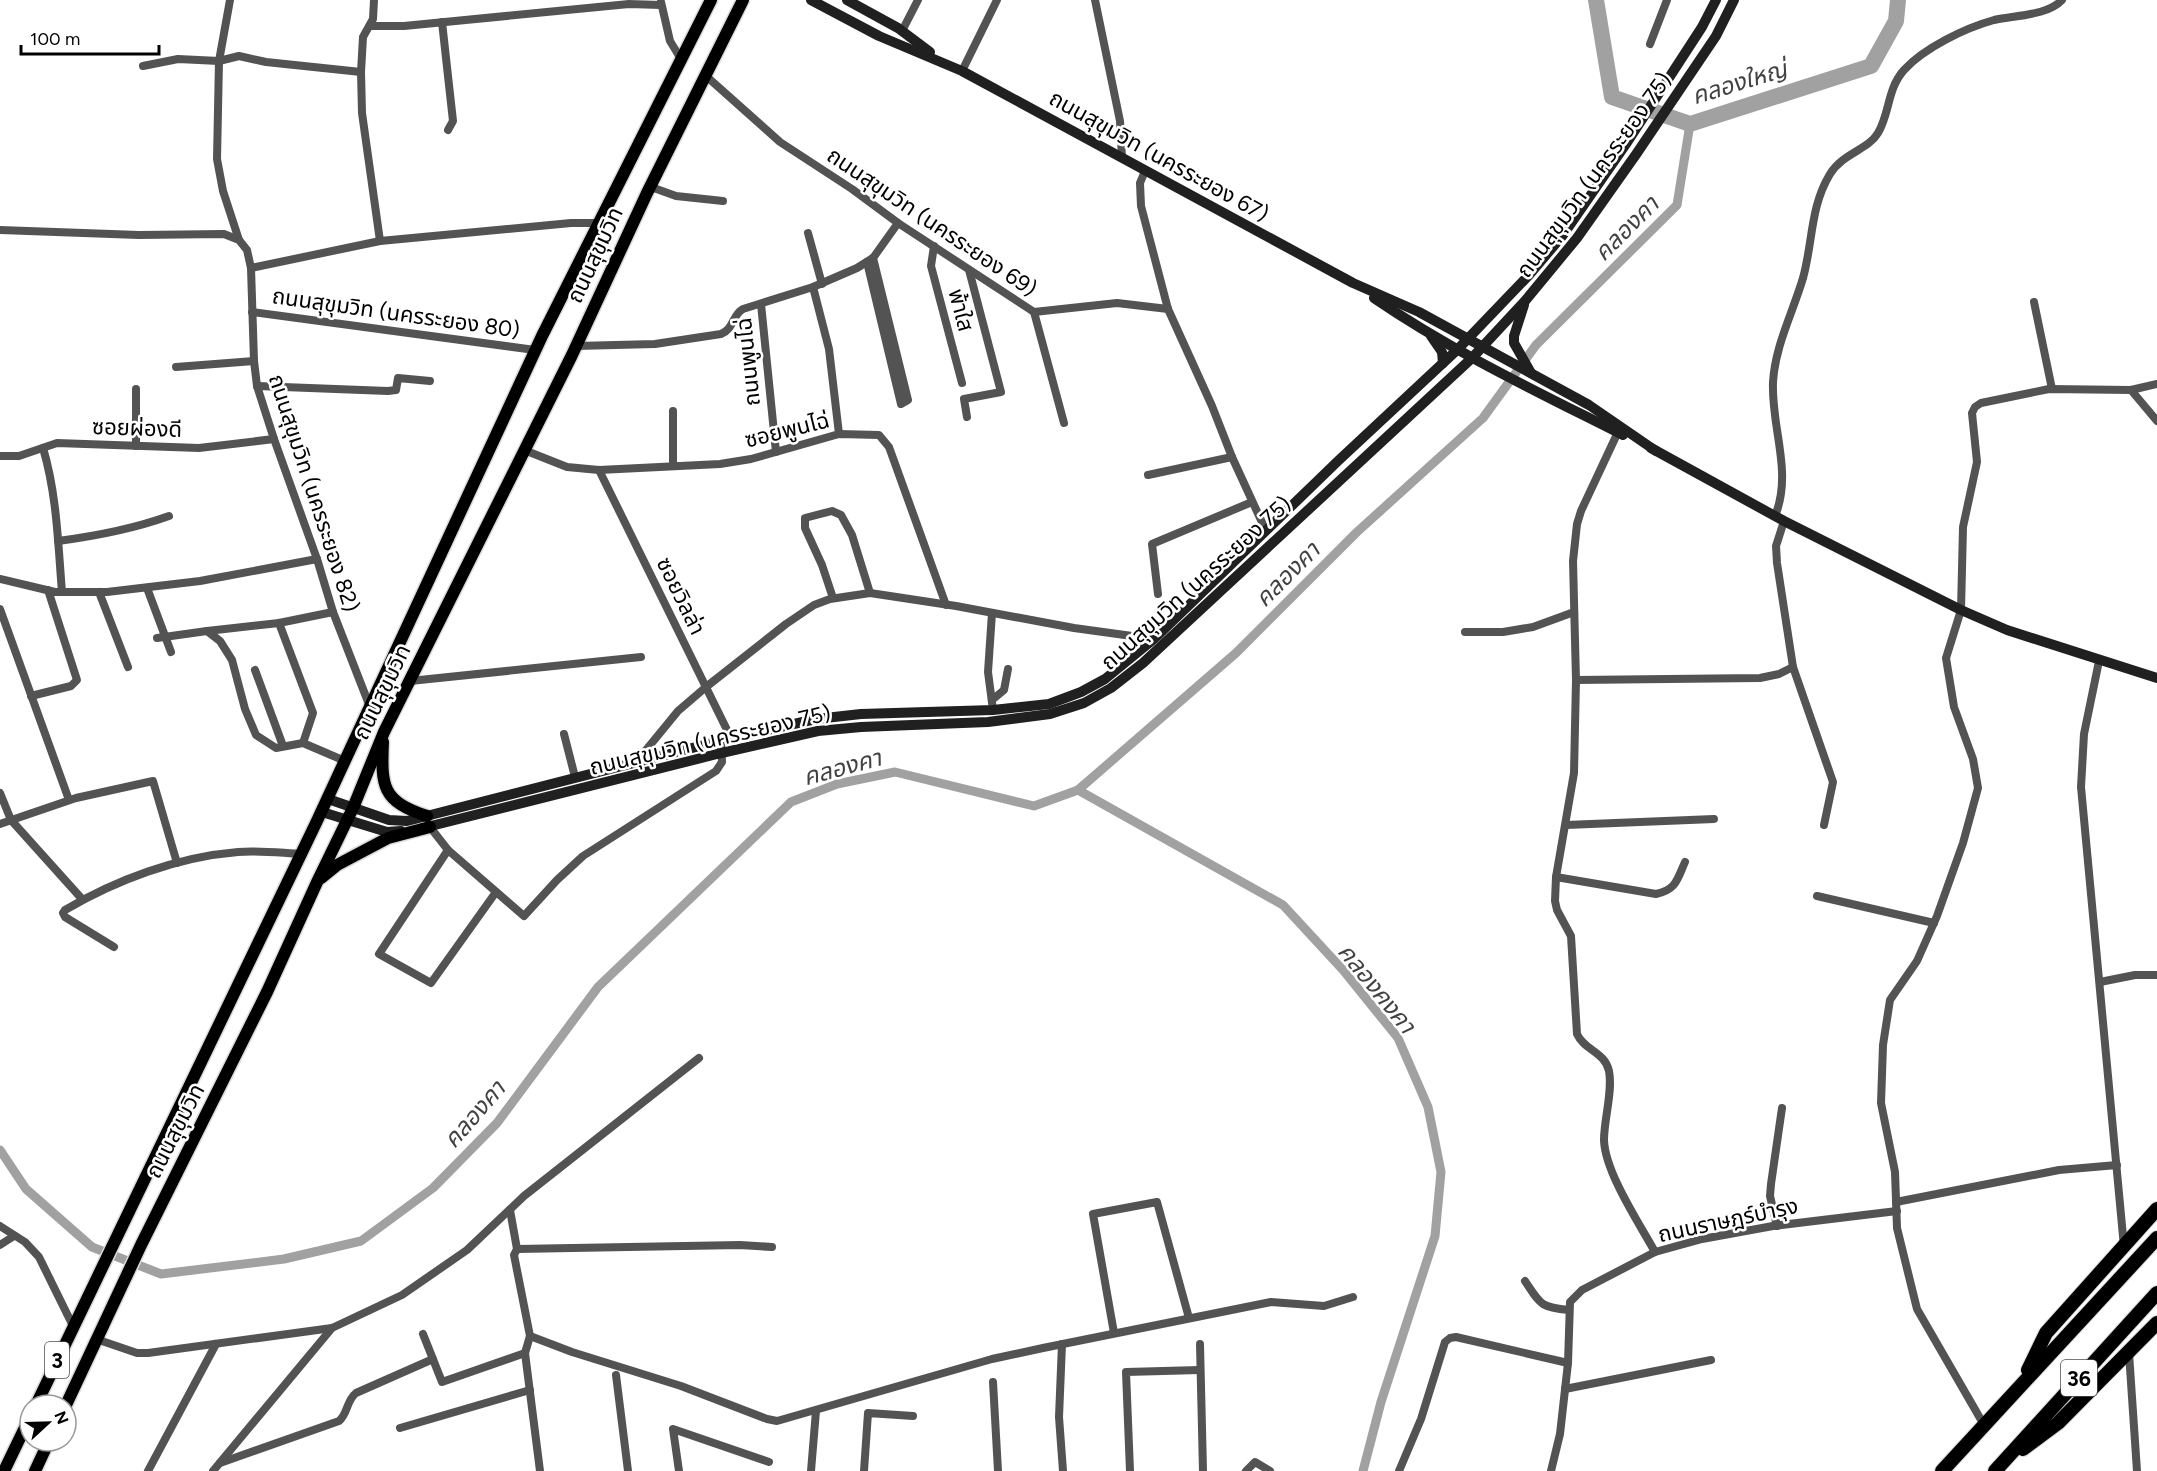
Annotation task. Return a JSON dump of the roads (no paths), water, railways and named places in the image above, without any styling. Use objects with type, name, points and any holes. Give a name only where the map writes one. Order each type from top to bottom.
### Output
[{"type":"highway","name":"36","points":[[2021,1384],[2046,1333],[2157,1209]]},
{"type":"highway","name":"36","points":[[1942,1471],[2157,1238]]},
{"type":"highway","name":"36","points":[[1998,1468],[2157,1293]]},
{"type":"highway","name":"36","points":[[1998,1468],[2058,1423],[2157,1323]]},
{"type":"main road","name":"ถนนสุขุมวิท","points":[[42,1393],[322,812],[535,350],[711,0]]},
{"type":"main road","name":"ถนนสุขุมวิท","points":[[71,1393],[141,1245],[267,992],[353,808],[384,732],[576,346],[743,0]]},
{"type":"main road","points":[[384,732],[383,781],[389,794],[406,809],[429,821]]},
{"type":"main road","points":[[318,880],[337,865],[388,838],[429,821]]},
{"type":"main road","points":[[4,1471],[18,1442]]},
{"type":"main road","points":[[34,1471],[43,1453]]},
{"type":"street","name":"ถนนสุขุมวิท (นครระยอง 82)","points":[[230,0],[219,61],[219,170],[223,191],[239,240],[247,250],[251,268],[257,386],[333,612],[370,707]]},
{"type":"street","points":[[374,0],[374,13],[363,37],[362,113],[380,241]]},
{"type":"street","name":"ถนนสุขุมวิท (นครระยอง 67)","points":[[811,0],[879,36],[962,71],[1353,283],[1419,312],[1589,405],[1656,451]]},
{"type":"street","name":"ถนนสุขุมวิท (นครระยอง 67)","points":[[847,0],[902,31],[945,63]]},
{"type":"street","points":[[902,31],[918,0]]},
{"type":"street","points":[[962,71],[997,0]]},
{"type":"street","points":[[1095,0],[1120,121],[1122,158]]},
{"type":"street","points":[[1650,44],[1667,0]]},
{"type":"street","name":"ถนนสุขุมวิท (นครระยอง 75)","points":[[322,812],[387,832],[407,831],[429,821],[575,777],[816,719],[992,705],[1049,704],[1081,692],[1105,679],[1154,639],[1458,349],[1529,275],[1563,235],[1626,144],[1702,27],[1716,0]]},
{"type":"street","name":"ถนนสุขุมวิท (นครระยอง 75)","points":[[328,798],[389,820],[429,821],[818,731],[1016,720],[1050,714],[1093,698],[1111,688],[1143,663],[1472,358],[1525,301],[1577,238],[1637,153],[1716,36],[1734,0]]},
{"type":"street","points":[[1824,825],[1833,782],[1793,667],[1777,563],[1776,546],[1783,481],[1773,386],[1774,369],[1803,276],[1815,206],[1822,187],[1837,164],[1870,142],[1877,134],[1892,87],[1904,70],[1926,51],[1978,25],[2050,9],[2062,0]]},
{"type":"street","points":[[370,26],[404,26],[661,2],[670,41],[681,59]]},
{"type":"street","points":[[442,22],[453,121],[448,130]]},
{"type":"street","points":[[143,66],[178,59],[219,61],[239,57],[361,72]]},
{"type":"street","name":"ถนนสุขุมวิท (นครระยอง 69)","points":[[706,76],[780,142],[1034,312],[1117,303],[1168,309]]},
{"type":"street","points":[[1145,171],[1140,183],[1141,206],[1168,309],[1266,531]]},
{"type":"street","points":[[651,187],[676,196],[723,201]]},
{"type":"street","points":[[251,268],[380,241],[571,223],[598,224]]},
{"type":"street","points":[[576,346],[655,344],[721,334],[729,329],[738,312],[748,307],[822,284],[870,260],[898,223]]},
{"type":"street","points":[[0,230],[139,235],[224,234],[239,240]]},
{"type":"street","points":[[808,233],[822,284]]},
{"type":"street","name":"พ้าใส","points":[[934,246],[931,266],[962,383]]},
{"type":"street","points":[[870,260],[902,404],[908,400],[884,317]]},
{"type":"street","points":[[967,417],[964,399],[1001,392],[969,270]]},
{"type":"street","name":"ถนนสุขุมวิท (นครระยอง 67)","points":[[1353,283],[1410,323],[1472,358],[1543,396],[1656,451]]},
{"type":"street","points":[[813,287],[829,349],[839,435]]},
{"type":"street","points":[[1525,301],[1514,336],[1518,349],[1532,373]]},
{"type":"street","points":[[2034,303],[2052,389]]},
{"type":"street","name":"ถนนพูนไฉ่","points":[[760,304],[776,452]]},
{"type":"street","name":"ถนนสุขุมวิท (นครระยอง 80)","points":[[252,312],[535,350]]},
{"type":"street","points":[[1034,312],[1064,423]]},
{"type":"street","points":[[1428,333],[1442,352],[1443,363]]},
{"type":"street","points":[[176,367],[254,361]]},
{"type":"street","points":[[257,386],[388,392],[396,390],[398,378],[430,381]]},
{"type":"street","points":[[1984,1425],[1917,1309],[1897,1228],[1895,1172],[1881,1103],[1882,1045],[1890,1000],[1917,961],[1934,923],[1962,843],[1978,788],[1973,759],[1954,707],[1946,658],[1961,610],[1963,527],[1977,462],[1972,413],[1981,403],[2052,389],[2131,390],[2157,384]]},
{"type":"street","points":[[136,388],[136,446]]},
{"type":"street","points":[[2131,390],[2157,422]]},
{"type":"street","points":[[672,466],[673,411]]},
{"type":"street","points":[[1618,432],[1586,497],[1577,524],[1573,561],[1576,680],[1574,773],[1556,877],[1555,901],[1557,910],[1571,936],[1577,1034],[1582,1043],[1597,1052],[1604,1060],[1609,1071],[1604,1128],[1607,1157],[1625,1198],[1655,1252]]},
{"type":"street","name":"ซอยพูนไฉ่","points":[[524,450],[567,467],[599,470],[720,464],[839,435],[875,434],[887,443],[946,604]]},
{"type":"street","name":"ซอยผ่องดี","points":[[0,456],[19,456],[57,443],[199,448],[274,439]]},
{"type":"street","points":[[43,448],[53,486],[62,592]]},
{"type":"street","points":[[1656,451],[1780,519],[1961,610],[2007,630],[2157,678]]},
{"type":"street","points":[[1148,475],[1232,457]]},
{"type":"street","name":"ซอยวิลล่า","points":[[599,470],[706,687],[726,739],[723,753]]},
{"type":"street","points":[[1158,594],[1152,544],[1252,502]]},
{"type":"street","points":[[833,598],[822,565],[805,528],[805,518],[832,511],[841,515],[852,535],[870,593]]},
{"type":"street","points":[[58,541],[99,535],[169,516]]},
{"type":"street","points":[[0,579],[62,592],[99,592],[200,581],[317,559]]},
{"type":"street","points":[[147,588],[171,652]]},
{"type":"street","points":[[31,696],[71,686],[77,680],[48,590]]},
{"type":"street","points":[[99,592],[128,667]]},
{"type":"street","points":[[637,761],[678,711],[706,687],[786,624],[814,605],[833,598],[870,593],[946,604],[1074,628],[1154,639]]},
{"type":"street","points":[[0,609],[69,800]]},
{"type":"street","points":[[157,638],[279,623],[333,612]]},
{"type":"street","points":[[992,612],[988,672],[992,705]]},
{"type":"street","points":[[1466,632],[1503,632],[1533,627],[1574,612]]},
{"type":"street","points":[[279,623],[313,713],[303,742]]},
{"type":"street","points":[[207,631],[220,641],[232,660],[245,709],[256,735],[276,748],[303,742],[345,761]]},
{"type":"street","points":[[410,681],[641,657]]},
{"type":"street","points":[[2099,661],[2084,734],[2081,787],[2124,1248]]},
{"type":"street","points":[[1576,680],[1760,678],[1779,674],[1793,667]]},
{"type":"street","points":[[992,705],[1004,690],[1008,669]]},
{"type":"street","points":[[255,670],[284,746]]},
{"type":"street","points":[[564,734],[575,777]]},
{"type":"street","points":[[429,821],[448,850],[524,916],[556,880],[583,856],[716,771],[722,762],[723,753]]},
{"type":"street","points":[[0,824],[69,800],[153,781],[177,863]]},
{"type":"street","points":[[0,793],[11,819],[82,900]]},
{"type":"street","points":[[1566,825],[1714,819]]},
{"type":"street","points":[[448,850],[379,954],[431,983],[496,892]]},
{"type":"street","points":[[114,947],[65,917],[63,914],[65,910],[108,886],[177,863],[239,852],[302,854]]},
{"type":"street","points":[[1556,877],[1656,894],[1669,891],[1675,884],[1685,862]]},
{"type":"street","points":[[1817,896],[1934,923]]},
{"type":"street","points":[[2100,982],[2135,975],[2157,975]]},
{"type":"street","points":[[96,1339],[142,1353],[332,1328],[402,1295],[434,1275],[467,1250],[524,1196],[699,1058]]},
{"type":"street","points":[[1777,1226],[1770,1196],[1782,1108]]},
{"type":"street","points":[[1896,1202],[2058,1170],[2117,1165]]},
{"type":"street","points":[[1114,1333],[1093,1214],[1157,1202],[1189,1318]]},
{"type":"street","points":[[510,1210],[517,1250],[514,1255],[530,1336],[525,1353],[540,1471]]},
{"type":"street","name":"ถนนราษฎร์บำรุง","points":[[1569,1310],[1570,1302],[1582,1290],[1655,1252],[1702,1239],[1777,1226],[1897,1211]]},
{"type":"street","points":[[0,1226],[25,1242],[39,1257],[73,1326]]},
{"type":"street","points":[[0,1245],[14,1236]]},
{"type":"street","points":[[517,1250],[740,1245],[772,1247]]},
{"type":"street","points":[[1525,1281],[1539,1303],[1548,1308],[1569,1310],[1568,1363],[1560,1434],[1551,1471]]},
{"type":"street","points":[[530,1336],[572,1352],[681,1386],[767,1419],[784,1420],[992,1359],[1271,1302],[1324,1306],[1353,1297]]},
{"type":"street","points":[[213,1471],[332,1328]]},
{"type":"street","points":[[423,1335],[442,1382],[525,1353]]},
{"type":"street","points":[[1399,1471],[1421,1419],[1445,1342],[1450,1338],[1456,1337],[1568,1363]]},
{"type":"street","points":[[148,1471],[216,1344]]},
{"type":"street","points":[[1062,1344],[1059,1417],[1063,1471]]},
{"type":"street","points":[[1200,1344],[1203,1471]]},
{"type":"street","points":[[2129,1353],[2137,1471]]},
{"type":"street","points":[[220,1463],[339,1420],[356,1393],[432,1359]]},
{"type":"street","points":[[1565,1389],[1711,1360]]},
{"type":"street","points":[[1130,1471],[1126,1372],[1200,1370]]},
{"type":"street","points":[[616,1375],[628,1471]]},
{"type":"street","points":[[993,1382],[998,1471]]},
{"type":"street","points":[[400,1428],[531,1390]]},
{"type":"street","points":[[811,1471],[816,1411]]},
{"type":"street","points":[[869,1471],[864,1471],[868,1413],[913,1416]]},
{"type":"street","points":[[679,1471],[673,1429],[769,1462]]},
{"type":"street","points":[[1246,1471],[1255,1462],[1270,1471]]},
{"type":"waterway","name":"คลองใหญ่","points":[[1596,0],[1612,97],[1690,124],[1871,66],[1896,21],[1898,0]]},
{"type":"waterway","name":"คลองคา","points":[[0,1150],[26,1189],[92,1247],[161,1274],[284,1259],[361,1241],[433,1188],[497,1123],[598,987],[791,802],[837,784],[895,772],[1034,806],[1078,790],[1236,653],[1357,532],[1483,418],[1536,345],[1677,205],[1690,124]]},
{"type":"waterway","name":"คลองคงคา","points":[[1078,790],[1283,905],[1343,970],[1398,1038],[1428,1107],[1441,1172],[1435,1236],[1381,1402],[1363,1471]]}]
